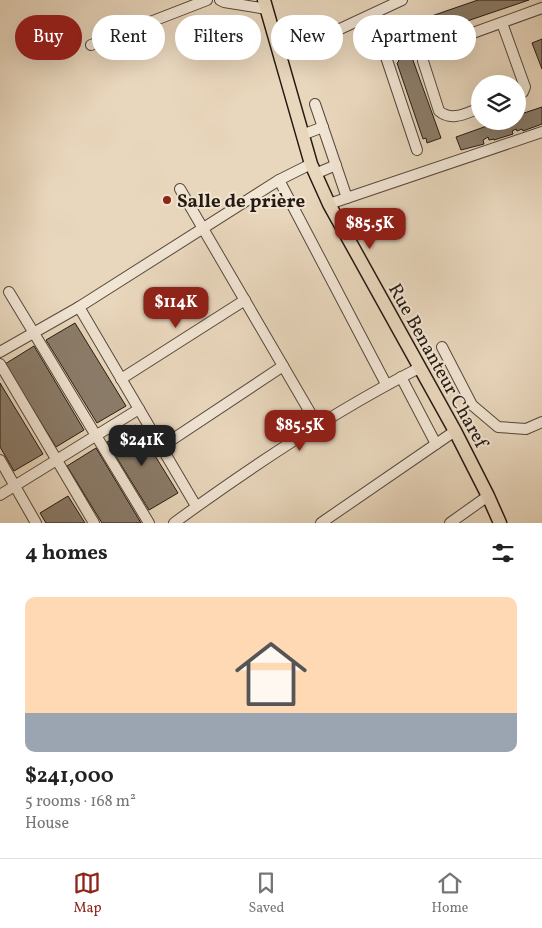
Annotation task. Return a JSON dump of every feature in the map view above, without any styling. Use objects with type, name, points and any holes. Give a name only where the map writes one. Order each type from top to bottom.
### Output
[{"type":"main road","name":"Rue Benanteur Charef","points":[[266,4],[271,23]]},
{"type":"main road","name":"Rue Benanteur Charef","points":[[281,60],[313,169],[330,204],[455,431],[500,523]]},
{"type":"main road","name":"Rue Benanteur Charef","points":[[488,496],[508,523]]},
{"type":"street","points":[[91,45],[207,0]]},
{"type":"street","points":[[220,0],[224,2],[266,4]]},
{"type":"street","points":[[372,15],[402,0]]},
{"type":"street","points":[[471,111],[454,118],[445,116],[440,111],[423,56],[425,52],[434,46],[542,8]]},
{"type":"street","points":[[502,22],[521,75]]},
{"type":"street","points":[[387,60],[417,150]]},
{"type":"street","points":[[315,104],[347,198]]},
{"type":"street","points":[[302,135],[323,127]]},
{"type":"street","points":[[330,204],[542,132]]},
{"type":"street","points":[[0,352],[79,307],[280,180],[313,169],[336,165]]},
{"type":"street","points":[[280,180],[386,384]]},
{"type":"street","points":[[180,189],[318,426]]},
{"type":"street","points":[[9,292],[149,523]]},
{"type":"street","points":[[121,379],[244,300]]},
{"type":"street","points":[[79,307],[196,506]]},
{"type":"street","points":[[442,347],[472,405],[498,427],[526,428],[542,422]]},
{"type":"street","points":[[0,364],[94,523]]},
{"type":"street","points":[[161,447],[283,366]]},
{"type":"street","points":[[174,523],[196,506],[318,426],[386,384],[419,368]]},
{"type":"street","points":[[401,377],[436,444]]},
{"type":"street","points":[[0,495],[139,409]]},
{"type":"street","points":[[326,521],[455,431]]},
{"type":"street","points":[[0,460],[36,523]]},
{"type":"street","points":[[450,523],[488,496]]},
{"type":"building","points":[[478,0],[529,0],[476,18],[476,15],[434,15]]},
{"type":"building","points":[[542,39],[542,69],[532,43]]},
{"type":"building","points":[[413,60],[441,138],[427,143],[426,138],[423,139],[397,63],[399,61]]},
{"type":"building","points":[[542,107],[542,124],[526,130],[526,112]]},
{"type":"building","points":[[476,130],[514,130],[512,131],[513,134],[494,140],[489,140],[488,137],[483,140],[484,144],[461,150],[456,137]]},
{"type":"building","points":[[75,323],[126,406],[97,423],[46,340]]},
{"type":"building","points":[[34,346],[84,430],[56,447],[5,364]]},
{"type":"building","points":[[0,383],[43,454],[14,471],[0,447]]},
{"type":"building","points":[[136,425],[178,493],[149,510],[107,442]]},
{"type":"building","points":[[96,448],[141,523],[102,523],[67,466]]},
{"type":"building","points":[[68,496],[85,523],[46,523],[40,513]]},
{"type":"place","name":"Salle de prière","points":[[167,200]]}]
